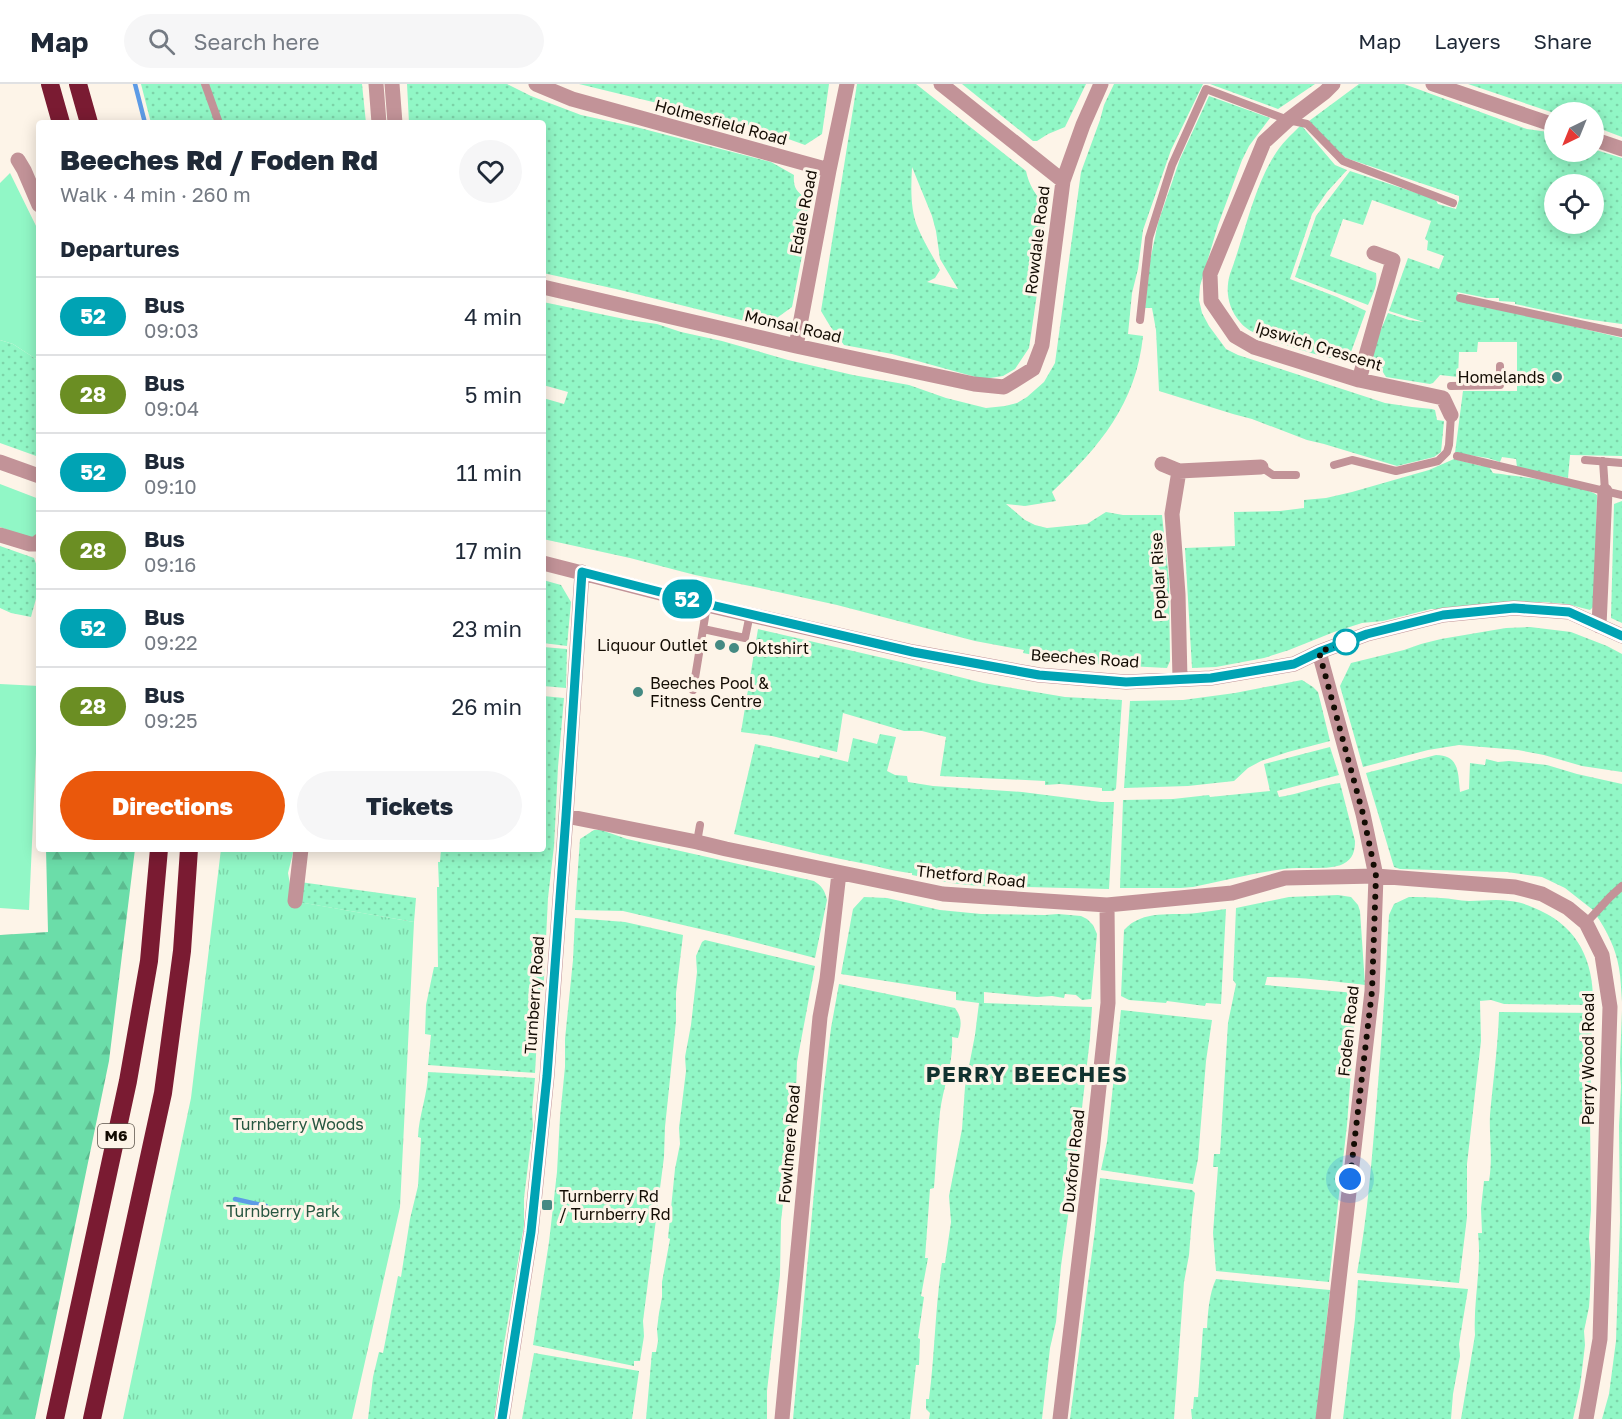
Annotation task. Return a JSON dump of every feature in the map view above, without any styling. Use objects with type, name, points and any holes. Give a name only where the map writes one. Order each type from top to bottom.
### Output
[{"type":"highway","points":[[50,84],[60,120]]},
{"type":"highway","points":[[78,84],[88,120]]},
{"type":"highway","name":"M6","points":[[55,1419],[128,1081],[149,961],[159,852]]},
{"type":"highway","name":"M6","points":[[92,1419],[163,1093],[182,951],[189,852]]},
{"type":"street","points":[[376,84],[380,120]]},
{"type":"street","points":[[392,84],[395,120]]},
{"type":"street","name":"Holmesfield Road","points":[[536,84],[572,99],[829,170]]},
{"type":"street","name":"Edale Road","points":[[796,346],[847,84]]},
{"type":"street","points":[[941,84],[1062,181]]},
{"type":"street","name":"Rowdale Road","points":[[1033,369],[1042,345],[1062,181],[1101,84]]},
{"type":"street","name":"Ipswich Crescent","points":[[1334,84],[1264,142],[1210,274],[1211,301],[1235,336],[1254,347],[1359,380],[1447,392]]},
{"type":"street","points":[[1433,84],[1544,122]]},
{"type":"street","points":[[1604,143],[1622,149]]},
{"type":"street","points":[[18,160],[36,200]]},
{"type":"street","points":[[1359,380],[1393,260],[1374,253]]},
{"type":"street","name":"Monsal Road","points":[[546,288],[796,346],[974,384],[1004,387],[1033,369]]},
{"type":"street","points":[[1447,392],[1451,415]]},
{"type":"street","points":[[0,462],[36,475]]},
{"type":"street","points":[[1162,464],[1179,471],[1261,467]]},
{"type":"street","name":"Poplar Rise","points":[[1179,471],[1172,514],[1178,594],[1180,679]]},
{"type":"street","points":[[1599,626],[1605,490]]},
{"type":"street","points":[[0,535],[36,544]]},
{"type":"street","name":"Beeches Road","points":[[546,564],[913,652],[1039,675],[1126,682],[1211,678],[1294,664],[1367,634],[1443,615],[1514,608],[1569,612],[1622,636]]},
{"type":"street","name":"Turnberry Road","points":[[502,1419],[532,1221],[547,1076],[582,572]]},
{"type":"street","name":"Foden Road","points":[[1319,652],[1363,814],[1376,876],[1372,991],[1323,1419]]},
{"type":"street","name":"Thetford Road","points":[[566,816],[943,894],[1107,905],[1233,892],[1285,878],[1376,876]]},
{"type":"street","points":[[295,901],[301,852]]},
{"type":"street","name":"Fowlmere Road","points":[[782,1419],[820,1017],[827,979],[839,873]]},
{"type":"street","name":"Perry Wood Road","points":[[1376,876],[1515,887],[1542,894],[1568,908],[1586,923],[1602,955],[1610,1007],[1600,1339],[1586,1419]]},
{"type":"street","name":"Duxford Road","points":[[1060,1419],[1108,1003],[1107,905]]},
{"type":"lane","points":[[206,84],[218,120]]},
{"type":"lane","points":[[1140,320],[1149,238],[1172,165],[1206,89],[1288,120],[1307,124],[1343,161],[1453,203]]},
{"type":"lane","points":[[1460,298],[1622,333]]},
{"type":"lane","points":[[1447,392],[1500,385],[1500,366]]},
{"type":"lane","points":[[1334,465],[1352,459],[1396,471],[1438,460],[1447,452],[1451,415]]},
{"type":"lane","points":[[1457,456],[1622,495]]},
{"type":"lane","points":[[1585,460],[1622,463]]},
{"type":"lane","points":[[1603,461],[1605,490]]},
{"type":"lane","points":[[1261,467],[1273,475],[1296,475]]},
{"type":"lane","points":[[693,690],[707,604]]},
{"type":"lane","points":[[703,629],[745,638],[750,614]]},
{"type":"lane","points":[[697,842],[700,825]]},
{"type":"lane","points":[[1586,923],[1622,886]]},
{"type":"green space","points":[[141,84],[362,84],[366,120],[150,120]]},
{"type":"green space","points":[[407,84],[507,84],[581,115],[771,162],[794,175],[797,191],[805,197],[808,213],[792,307],[774,320],[754,309],[749,322],[546,274],[546,120],[409,120]]},
{"type":"green space","points":[[579,84],[829,84],[822,134],[805,145],[755,127]]},
{"type":"green space","points":[[857,84],[916,84],[1026,171],[1033,190],[1046,207],[1029,348],[1015,369],[1003,376],[983,379],[892,354],[844,345],[821,311]],"holes":[[[912,167],[932,216],[940,259],[958,289],[927,282],[935,278],[940,270],[915,221]]]},
{"type":"green space","points":[[962,84],[1086,84],[1065,127],[1033,141]]},
{"type":"green space","points":[[1114,84],[1203,84],[1171,150],[1143,230],[1132,293],[1128,334],[1143,336],[1133,383],[1124,403],[1100,440],[1052,492],[1056,501],[1025,506],[1006,504],[1025,520],[1047,528],[1087,524],[1106,512],[1123,515],[1162,515],[1169,580],[1170,661],[1167,668],[1065,661],[1023,653],[1024,650],[975,641],[837,605],[695,575],[546,540],[546,399],[564,404],[568,392],[546,386],[546,303],[657,324],[788,360],[909,385],[946,398],[986,408],[1017,403],[1044,382],[1055,363],[1081,172],[1104,105]]},
{"type":"green space","points":[[1210,84],[1315,84],[1278,109]]},
{"type":"green space","points":[[1359,84],[1404,84],[1527,129],[1544,131],[1544,162],[1604,162],[1604,152],[1622,158],[1622,324],[1585,319],[1515,304],[1515,302],[1499,301],[1499,298],[1457,292],[1460,301],[1622,338],[1622,456],[1570,455],[1568,478],[1517,467],[1516,459],[1502,457],[1500,462],[1455,453],[1463,391],[1517,391],[1517,342],[1478,342],[1477,352],[1459,352],[1458,377],[1440,375],[1430,384],[1386,377],[1371,353],[1388,313],[1424,322],[1389,311],[1408,258],[1439,269],[1444,256],[1427,250],[1428,241],[1425,239],[1431,221],[1372,200],[1363,225],[1343,219],[1330,256],[1376,273],[1376,285],[1368,305],[1295,277],[1316,216],[1350,171],[1435,199],[1438,204],[1456,209],[1459,196],[1343,157],[1309,121]]},
{"type":"green space","points":[[1468,84],[1622,84],[1622,137],[1604,130],[1604,102],[1544,102],[1544,110]]},
{"type":"green space","points":[[1209,96],[1270,118],[1249,146],[1242,160],[1218,225],[1200,286],[1199,300],[1202,313],[1209,326],[1226,349],[1238,355],[1385,403],[1435,410],[1437,420],[1444,421],[1441,452],[1434,457],[1397,466],[1307,440],[1252,419],[1159,391],[1156,330],[1152,308],[1145,308],[1150,261],[1158,223],[1180,159]]},
{"type":"green space","points":[[1301,125],[1335,165],[1347,170],[1327,192],[1312,214],[1290,279],[1366,311],[1351,352],[1336,358],[1308,352],[1251,331],[1236,317],[1229,299],[1230,274],[1260,183],[1277,152]]},
{"type":"green space","points":[[10,173],[36,226],[36,359],[13,344],[0,340],[0,183]]},
{"type":"green space","points":[[0,340],[13,344],[36,359],[36,456],[0,443]]},
{"type":"green space","points":[[1454,459],[1481,466],[1488,465],[1493,473],[1578,487],[1597,495],[1595,600],[1590,610],[1567,604],[1543,602],[1431,609],[1383,621],[1362,623],[1264,658],[1216,667],[1192,668],[1185,548],[1235,546],[1234,512],[1304,508],[1304,500],[1352,492],[1429,470]]},
{"type":"green space","points":[[0,484],[36,498],[36,536],[29,538],[0,527]]},
{"type":"green space","points":[[1622,501],[1622,623],[1611,618],[1614,504]]},
{"type":"green space","points":[[0,546],[34,558],[36,598],[31,617],[0,608]]},
{"type":"green space","points":[[546,581],[561,585],[571,602],[567,646],[546,643]]},
{"type":"green space","points":[[1530,627],[1571,632],[1622,654],[1622,772],[1582,766],[1518,750],[1459,745],[1428,750],[1363,767],[1340,686],[1351,663],[1441,639],[1506,628]]},
{"type":"green space","points":[[758,629],[983,683],[1065,697],[1122,700],[1116,789],[1102,791],[1102,788],[1045,785],[1045,781],[940,776],[946,737],[922,731],[904,731],[843,713],[837,752],[772,736],[741,732]]},
{"type":"green space","points":[[546,647],[567,649],[566,688],[546,686]]},
{"type":"green space","points":[[1302,680],[1318,692],[1330,741],[1261,761],[1248,768],[1234,781],[1188,786],[1124,788],[1130,701],[1183,700]]},
{"type":"green space","points":[[0,684],[36,686],[36,753],[29,910],[0,908]]},
{"type":"green space","points":[[546,696],[564,698],[535,1073],[428,1065],[431,1035],[425,1034],[426,1005],[434,967],[438,967],[437,887],[439,887],[438,862],[440,862],[441,852],[546,852]]},
{"type":"green space","points":[[880,734],[896,737],[887,771],[895,775],[907,776],[908,782],[1114,802],[1109,889],[978,886],[951,883],[734,834],[755,744],[848,762],[853,738],[877,744]]},
{"type":"green space","points":[[1330,747],[1339,775],[1277,791],[1279,797],[1340,783],[1355,841],[1355,848],[1349,860],[1337,866],[1291,868],[1193,887],[1120,888],[1123,800],[1173,799],[1209,795],[1210,797],[1270,791],[1264,764]]},
{"type":"green space","points":[[1436,755],[1450,758],[1454,762],[1458,772],[1460,792],[1469,789],[1470,763],[1485,765],[1486,759],[1498,762],[1547,765],[1622,784],[1622,883],[1593,910],[1565,888],[1542,877],[1507,872],[1394,867],[1366,773]]},
{"type":"green space","points":[[594,830],[814,881],[823,889],[827,900],[815,958],[623,911],[575,910],[580,839]]},
{"type":"green space","points":[[46,852],[135,852],[109,1061],[35,1419],[0,1419],[0,935],[48,932]]},
{"type":"green space","name":"Turnberry Park","points":[[221,852],[293,852],[288,873],[293,901],[414,922],[400,1207],[352,1419],[123,1419],[191,1098]]},
{"type":"green space","points":[[300,882],[416,898],[414,922],[298,902]]},
{"type":"green space","points":[[1622,890],[1622,1002],[1616,954],[1596,915]]},
{"type":"green space","points":[[1338,895],[1351,897],[1360,911],[1365,985],[1304,978],[1267,977],[1265,985],[1355,993],[1347,1125],[1329,1282],[1216,1271],[1213,1233],[1218,1167],[1213,1167],[1214,1154],[1220,1154],[1228,1023],[1236,984],[1233,980],[1236,908],[1289,897]]},
{"type":"green space","points":[[864,897],[887,898],[940,910],[981,914],[1081,916],[1093,925],[1097,934],[1091,999],[1082,1000],[1076,995],[1065,994],[1064,998],[984,992],[984,1003],[1092,1007],[1076,1160],[1042,1419],[929,1419],[930,1413],[926,1409],[926,1399],[929,1399],[933,1365],[942,1263],[945,1263],[951,1222],[949,1196],[962,1129],[965,1087],[979,1003],[956,1000],[956,992],[841,974],[853,909]]},
{"type":"green space","points":[[1409,897],[1465,901],[1505,900],[1522,903],[1541,911],[1566,928],[1575,938],[1587,962],[1593,990],[1593,1005],[1504,1004],[1491,1000],[1480,1001],[1481,1041],[1467,1164],[1467,1217],[1459,1283],[1357,1273],[1371,1163],[1389,915],[1394,904]]},
{"type":"green space","points":[[1226,909],[1221,1004],[1206,1003],[1205,1006],[1167,1001],[1166,1003],[1129,1000],[1121,996],[1124,930],[1132,923],[1149,916]]},
{"type":"green space","points":[[575,918],[625,922],[683,935],[676,993],[676,1021],[664,1157],[643,1321],[644,1336],[640,1361],[634,1361],[634,1366],[533,1345],[557,1172]]},
{"type":"green space","points":[[705,940],[815,966],[797,1062],[796,1091],[781,1221],[780,1275],[767,1391],[767,1419],[646,1419],[652,1352],[656,1352],[658,1341],[657,1329],[662,1282],[670,1239],[668,1238],[675,1169],[680,1144],[679,1128],[686,1071],[685,1057],[697,972],[696,956]]},
{"type":"green space","points":[[839,984],[955,1008],[960,1019],[958,1038],[952,1037],[951,1056],[940,1112],[934,1188],[930,1189],[925,1258],[928,1258],[921,1296],[924,1297],[918,1338],[920,1339],[919,1365],[916,1365],[910,1419],[793,1419],[823,1095]]},
{"type":"green space","points":[[1121,1010],[1212,1020],[1206,1061],[1198,1159],[1193,1184],[1101,1170],[1107,1142]]},
{"type":"green space","points":[[1622,1010],[1622,1419],[1602,1419],[1609,1394],[1616,1341],[1620,1221],[1619,1126]]},
{"type":"green space","points":[[1499,1012],[1592,1013],[1590,1293],[1584,1331],[1585,1345],[1580,1387],[1573,1419],[1461,1419],[1475,1335],[1478,1233],[1482,1233],[1481,1208],[1484,1181],[1489,1181],[1490,1172],[1490,1115]]},
{"type":"green space","points":[[428,1072],[535,1078],[533,1125],[524,1198],[524,1225],[494,1419],[368,1419],[373,1377],[379,1352],[383,1353],[398,1276],[401,1277],[410,1219],[418,1186],[421,1138],[418,1137]]},
{"type":"green space","points":[[1100,1178],[1192,1190],[1195,1193],[1184,1282],[1174,1419],[1070,1419]]},
{"type":"green space","points":[[1216,1279],[1330,1290],[1316,1419],[1192,1419],[1191,1409],[1193,1409],[1194,1397],[1198,1397],[1203,1328],[1207,1328],[1210,1297]]},
{"type":"green space","points":[[1358,1280],[1468,1289],[1451,1419],[1343,1419]]},
{"type":"green space","points":[[534,1353],[639,1371],[632,1419],[522,1419]]},
{"type":"waterway","points":[[135,84],[144,120]]},
{"type":"waterway","points":[[235,1199],[266,1206]]},
{"type":"bus line","name":"52","points":[[502,1419],[531,1232],[547,1076],[582,572],[913,652],[1039,675],[1126,682],[1211,678],[1294,664],[1367,634],[1443,615],[1514,608],[1569,612],[1622,636]]},
{"type":"place","name":"Homelands","points":[[1557,377]]},
{"type":"place","name":"Liquour Outlet","points":[[720,645]]},
{"type":"place","name":"Oktshirt","points":[[734,648]]},
{"type":"place","name":"Beeches Pool & Fitness Centre","points":[[638,692]]},
{"type":"place","name":"Turnberry Rd / Turnberry Rd","points":[[547,1205]]},
{"type":"district","name":"PERRY BEECHES","points":[[1027,1074]]},
{"type":"route","points":[[1346,642],[1351,640],[1319,652],[1363,814],[1376,876],[1372,991],[1350,1179]]},
{"type":"park label","name":"Turnberry Woods","points":[[298,1124]]}]
